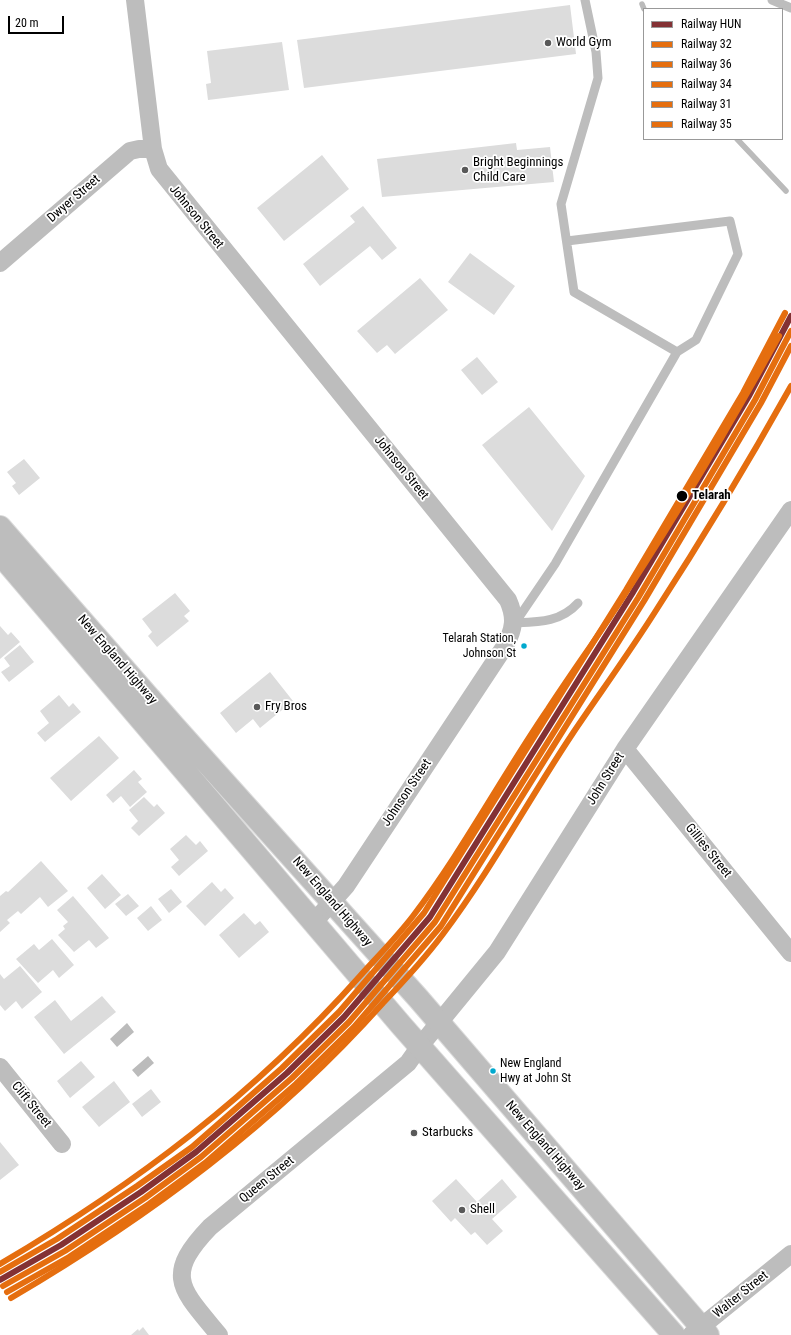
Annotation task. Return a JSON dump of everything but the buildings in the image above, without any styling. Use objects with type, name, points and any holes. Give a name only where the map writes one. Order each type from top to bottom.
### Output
[{"type":"highway","name":"New England Highway","points":[[0,527],[173,725],[421,1002],[700,1332]]},
{"type":"highway","name":"New England Highway","points":[[0,554],[401,1025],[674,1335]]},
{"type":"street","name":"Johnson Street","points":[[135,0],[153,150],[159,169],[508,600],[513,611],[515,623],[505,646],[346,886],[314,922]]},
{"type":"street","name":"Dwyer Street","points":[[2,257],[130,151],[139,149],[153,150]]},
{"type":"street","name":"John Street","points":[[420,1046],[497,952],[625,749],[791,510]]},
{"type":"street","name":"Gillies Street","points":[[625,749],[791,953]]},
{"type":"street","name":"Queen Street","points":[[219,1335],[192,1303],[181,1277],[182,1267],[186,1256],[195,1243],[210,1227],[404,1066],[420,1046]]},
{"type":"street","name":"Clift Street","points":[[0,1067],[62,1144]]},
{"type":"street","name":"Walter Street","points":[[700,1332],[791,1254]]},
{"type":"lane","points":[[586,0],[596,52],[598,78],[561,204],[574,292],[677,352]]},
{"type":"lane","points":[[772,0],[791,8]]},
{"type":"lane","points":[[515,623],[555,564],[677,352],[696,340],[738,254],[730,221],[567,241]]},
{"type":"lane","points":[[515,623],[552,620],[563,616],[578,603]]},
{"type":"shaded area","points":[[127,1023],[134,1032],[117,1047],[110,1039]]},
{"type":"shaded area","points":[[148,1056],[154,1063],[138,1077],[132,1070]]},
{"type":"waterway","points":[[642,4],[644,8]]},
{"type":"waterway","points":[[738,140],[786,191]]},
{"type":"rail line","name":"36","points":[[0,1272],[57,1239],[137,1186],[192,1147],[282,1068],[339,1012],[424,913],[626,590],[743,393],[785,313]]},
{"type":"rail line","name":"HUN","points":[[0,1280],[61,1245],[141,1192],[196,1152],[287,1073],[344,1017],[430,917],[632,594],[749,396],[791,316]]},
{"type":"rail line","name":"32","points":[[3,1286],[65,1251],[145,1198],[201,1157],[292,1078],[349,1022],[435,922],[638,598],[755,400],[791,331]]},
{"type":"rail line","name":"31","points":[[0,1264],[99,1202],[146,1169],[236,1098],[279,1060],[320,1019],[413,916],[448,866],[531,735],[647,560],[743,401],[779,336]]},
{"type":"rail line","name":"34","points":[[7,1292],[69,1257],[149,1204],[205,1163],[296,1084],[354,1027],[441,926],[644,601],[761,403],[791,346]]},
{"type":"rail line","name":"35","points":[[11,1298],[113,1234],[161,1201],[209,1165],[299,1089],[342,1047],[422,961],[461,910],[573,733],[655,612],[725,500],[791,386]]},
{"type":"place","name":"World Gym","points":[[548,43]]},
{"type":"place","name":"Bright Beginnings Child Care","points":[[465,170]]},
{"type":"place","name":"Telarah","points":[[682,496]]},
{"type":"place","name":"Telarah Station, Johnson St","points":[[524,646]]},
{"type":"place","name":"Fry Bros","points":[[257,707]]},
{"type":"place","name":"New England Hwy at John St","points":[[493,1071]]},
{"type":"place","name":"Starbucks","points":[[414,1133]]},
{"type":"place","name":"Shell","points":[[462,1210]]}]
